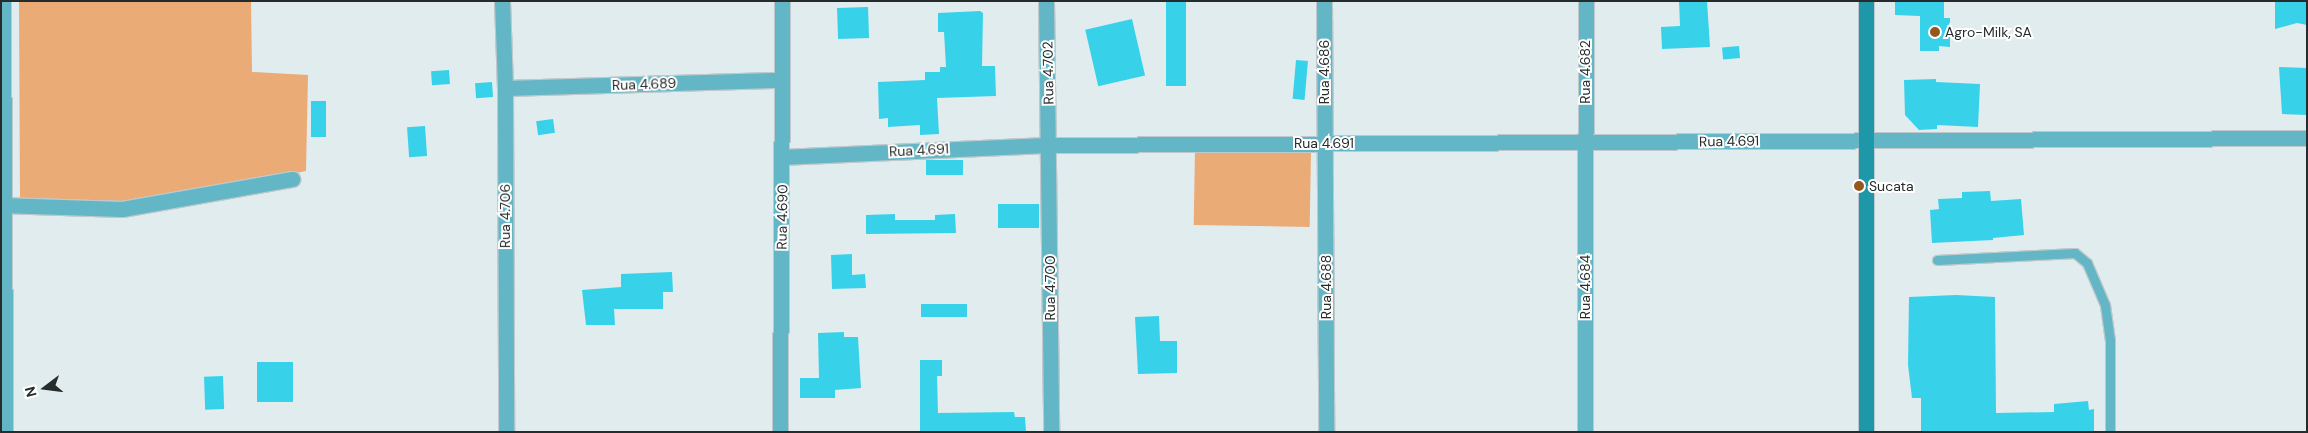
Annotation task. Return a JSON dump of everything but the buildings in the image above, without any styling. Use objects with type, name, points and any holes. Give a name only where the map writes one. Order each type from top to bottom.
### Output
[{"type":"main road","points":[[1866,1],[1866,432]]},
{"type":"street","points":[[3,1],[2,205],[5,430]]},
{"type":"street","name":"Rua 4.706","points":[[502,1],[505,88],[506,432]]},
{"type":"street","name":"Rua 4.690","points":[[780,432],[783,157],[782,1]]},
{"type":"street","name":"Rua 4.702","points":[[1046,1],[1050,145]]},
{"type":"street","name":"Rua 4.686","points":[[1324,1],[1325,143]]},
{"type":"street","name":"Rua 4.682","points":[[1585,143],[1586,1]]},
{"type":"street","name":"Rua 4.689","points":[[505,88],[782,80]]},
{"type":"street","name":"Rua 4.691","points":[[783,157],[1050,145],[1585,143],[1866,138],[2307,138]]},
{"type":"street","name":"Rua 4.688","points":[[1325,143],[1326,432]]},
{"type":"street","name":"Rua 4.684","points":[[1585,143],[1586,432]]},
{"type":"street","name":"Rua 4.700","points":[[1050,145],[1051,432]]},
{"type":"street","points":[[2,205],[122,209],[292,179]]},
{"type":"lane","points":[[1936,260],[2075,253],[2087,263],[2105,305],[2110,340],[2110,432]]},
{"type":"shaded area","points":[[19,1],[251,1],[252,72],[308,75],[306,171],[130,208],[20,199]]},
{"type":"shaded area","points":[[1195,150],[1311,152],[1310,227],[1194,225]]},
{"type":"place","name":"Agro-Milk, SA","points":[[1935,32]]},
{"type":"place","name":"Sucata","points":[[1859,186]]}]
